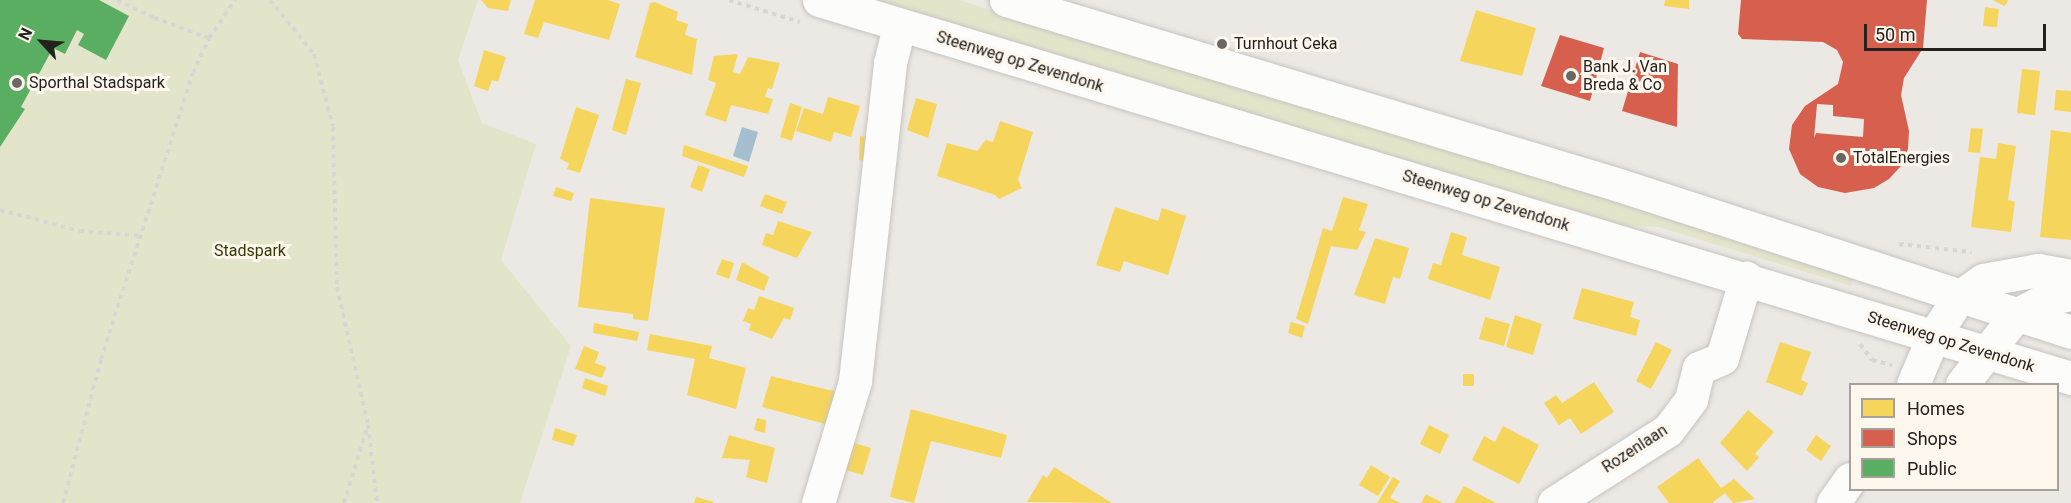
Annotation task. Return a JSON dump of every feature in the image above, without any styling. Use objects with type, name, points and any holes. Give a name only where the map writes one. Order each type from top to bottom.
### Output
[{"type":"main road","name":"Steenweg op Zevendonk","points":[[819,0],[2071,378]]},
{"type":"main road","points":[[1006,0],[1619,185],[2071,332]]},
{"type":"main road","points":[[818,503],[855,381],[890,63],[899,26]]},
{"type":"main road","points":[[1913,383],[1933,337],[1959,297],[1983,280],[2038,270],[2071,276]]},
{"type":"main road","name":"Rozenlaan","points":[[1554,503],[1562,495],[1668,430],[1691,399],[1699,368],[1722,358],[1746,278]]},
{"type":"main road","points":[[1963,383],[2016,315],[2044,300],[2071,294]]},
{"type":"main road","points":[[1833,503],[1849,482]]},
{"type":"main road","points":[[1850,503],[1864,491]]},
{"type":"path","points":[[117,0],[154,18],[209,38]]},
{"type":"path","points":[[63,503],[101,359],[193,73],[209,38],[236,0]]},
{"type":"path","points":[[270,0],[314,54],[333,127],[337,287],[368,425],[377,503]]},
{"type":"path","points":[[0,210],[80,231],[142,236]]},
{"type":"path","points":[[344,503],[368,425]]},
{"type":"green space","name":"Stadspark","points":[[0,0],[478,0],[458,60],[482,123],[536,144],[501,260],[571,346],[520,503],[0,503]]},
{"type":"green space","points":[[878,0],[959,0],[1854,275],[1851,286],[1659,227],[1609,225]]},
{"type":"water","points":[[742,127],[758,132],[749,162],[733,156]]},
{"type":"building: Homes","points":[[481,0],[511,0],[508,11],[488,8]]},
{"type":"building: Homes","points":[[535,0],[608,0],[620,4],[609,40],[544,22],[538,38],[524,34]]},
{"type":"building: Homes","points":[[1665,0],[1689,0],[1689,9],[1664,6]]},
{"type":"building: Homes","points":[[1993,0],[2008,0],[2004,6]]},
{"type":"building: Homes","points":[[655,2],[678,12],[676,20],[688,24],[685,35],[697,39],[692,75],[635,57],[650,3]]},
{"type":"building: Homes","points":[[1985,7],[1999,9],[1997,27],[1983,26]]},
{"type":"building: Homes","points":[[1476,10],[1536,28],[1522,76],[1460,61]]},
{"type":"building: Homes","points":[[484,50],[506,57],[498,82],[492,80],[488,91],[474,86]]},
{"type":"building: Homes","points":[[738,54],[733,72],[740,74],[748,57],[780,63],[772,89],[768,88],[765,97],[773,99],[768,114],[731,105],[726,122],[705,115],[716,83],[708,80],[714,56]]},
{"type":"building: Homes","points":[[2022,69],[2040,71],[2035,115],[2017,113]]},
{"type":"building: Homes","points":[[626,79],[641,83],[626,135],[612,130]]},
{"type":"building: Homes","points":[[2056,90],[2071,91],[2071,112],[2054,110]]},
{"type":"building: Homes","points":[[828,97],[860,106],[851,137],[834,132],[831,142],[796,131],[804,108],[823,114]]},
{"type":"building: Homes","points":[[916,98],[937,104],[928,138],[907,130]]},
{"type":"building: Homes","points":[[790,103],[802,107],[792,141],[780,137]]},
{"type":"building: Homes","points":[[576,107],[599,115],[580,173],[567,169],[569,163],[560,159]]},
{"type":"building: Homes","points":[[1000,121],[1033,132],[1018,180],[1022,188],[999,199],[995,195],[937,176],[947,143],[977,151],[986,140],[993,142]]},
{"type":"building: Homes","points":[[1971,128],[1983,129],[1980,153],[1968,152]]},
{"type":"building: Homes","points":[[2051,130],[2071,133],[2071,240],[2040,237]]},
{"type":"building: Homes","points":[[860,136],[874,138],[871,162],[859,160]]},
{"type":"building: Homes","points":[[1998,143],[2016,146],[2008,200],[2015,202],[2011,232],[1971,227],[1980,157],[1996,159]]},
{"type":"building: Homes","points":[[684,145],[748,166],[744,177],[682,156]]},
{"type":"building: Homes","points":[[698,165],[710,169],[702,192],[690,187]]},
{"type":"building: Homes","points":[[556,187],[574,193],[571,201],[553,196]]},
{"type":"building: Homes","points":[[765,194],[787,202],[782,214],[760,206]]},
{"type":"building: Homes","points":[[1343,197],[1368,204],[1359,230],[1366,232],[1357,250],[1331,246],[1308,324],[1296,319],[1323,228],[1332,231]]},
{"type":"building: Homes","points":[[590,198],[665,208],[648,321],[633,319],[633,314],[578,307]]},
{"type":"building: Homes","points":[[1115,207],[1158,221],[1162,208],[1186,216],[1168,275],[1124,261],[1120,272],[1096,265]]},
{"type":"building: Homes","points":[[778,221],[812,232],[797,258],[762,245],[766,233],[773,235]]},
{"type":"building: Homes","points":[[1451,232],[1467,237],[1462,255],[1500,267],[1490,300],[1428,279],[1433,263],[1441,265]]},
{"type":"building: Homes","points":[[1375,238],[1409,248],[1400,279],[1393,277],[1385,304],[1354,295]]},
{"type":"building: Homes","points":[[722,259],[734,263],[729,279],[716,274]]},
{"type":"building: Homes","points":[[742,262],[769,277],[764,291],[736,280]]},
{"type":"building: Homes","points":[[1582,288],[1634,302],[1630,317],[1640,320],[1636,336],[1573,319]]},
{"type":"building: Homes","points":[[759,296],[794,308],[790,320],[784,318],[772,339],[749,330],[751,324],[743,321],[748,308],[754,310]]},
{"type":"building: Homes","points":[[1515,315],[1542,324],[1533,355],[1506,347]]},
{"type":"building: Homes","points":[[1485,317],[1510,324],[1504,346],[1479,339]]},
{"type":"building: Homes","points":[[1291,322],[1305,326],[1302,338],[1288,333]]},
{"type":"building: Homes","points":[[594,323],[639,332],[637,341],[593,333]]},
{"type":"building: Homes","points":[[650,334],[712,346],[709,358],[746,368],[736,409],[687,395],[695,359],[647,350]]},
{"type":"building: Homes","points":[[1656,342],[1672,350],[1651,389],[1636,381]]},
{"type":"building: Homes","points":[[1780,342],[1811,352],[1801,380],[1808,383],[1802,396],[1766,382]]},
{"type":"building: Homes","points":[[584,346],[599,352],[595,363],[606,367],[602,378],[575,369]]},
{"type":"building: Homes","points":[[1463,374],[1474,374],[1474,386],[1463,386]]},
{"type":"building: Homes","points":[[771,376],[837,392],[829,425],[762,407]]},
{"type":"building: Homes","points":[[585,378],[608,386],[605,396],[582,388]]},
{"type":"building: Homes","points":[[1594,382],[1614,412],[1581,434],[1570,418],[1559,425],[1544,403],[1556,395],[1562,403]]},
{"type":"building: Homes","points":[[911,409],[1007,435],[1001,458],[931,441],[914,503],[890,497]]},
{"type":"building: Homes","points":[[1748,410],[1774,432],[1755,454],[1759,457],[1747,471],[1720,443]]},
{"type":"building: Homes","points":[[757,418],[766,420],[765,433],[754,430]]},
{"type":"building: Homes","points":[[1429,425],[1449,435],[1440,454],[1420,444]]},
{"type":"building: Homes","points":[[1503,426],[1539,445],[1519,484],[1472,460],[1484,436],[1495,442]]},
{"type":"building: Homes","points":[[555,428],[577,435],[573,446],[552,440]]},
{"type":"building: Homes","points":[[729,435],[775,448],[767,483],[746,477],[750,460],[722,458]]},
{"type":"building: Homes","points":[[1816,435],[1831,446],[1821,461],[1806,450]]},
{"type":"building: Homes","points":[[844,440],[871,448],[863,475],[835,467]]},
{"type":"building: Homes","points":[[1698,458],[1721,488],[1734,479],[1755,499],[1733,503],[1725,493],[1712,503],[1669,503],[1657,487]]},
{"type":"building: Homes","points":[[1371,465],[1390,477],[1378,496],[1359,485]]},
{"type":"building: Homes","points":[[1054,467],[1112,503],[1027,502],[1043,475],[1047,478]]},
{"type":"building: Homes","points":[[1393,477],[1400,481],[1390,498],[1400,503],[1377,503]]},
{"type":"building: Homes","points":[[1464,486],[1496,503],[1454,503]]},
{"type":"building: Homes","points":[[1426,494],[1443,503],[1421,503]]},
{"type":"building: Homes","points":[[696,497],[714,502],[694,503]]},
{"type":"building: Shops","points":[[1741,0],[1927,0],[1923,48],[1904,78],[1901,95],[1909,131],[1908,149],[1901,166],[1889,179],[1874,188],[1845,193],[1818,187],[1800,174],[1789,149],[1792,125],[1805,106],[1838,84],[1843,62],[1837,50],[1823,42],[1742,39],[1738,34]],"holes":[[[1817,104],[1833,105],[1833,116],[1864,119],[1863,137],[1816,133],[1814,138]]]},
{"type":"building: Shops","name":"Bank J. Van Breda & Co","points":[[1560,35],[1604,48],[1590,101],[1541,86]]},
{"type":"building: Shops","points":[[1640,52],[1678,64],[1677,127],[1622,111]]},
{"type":"building: Public","name":"Sporthal Stadspark","points":[[0,0],[99,0],[129,16],[106,60],[78,45],[84,34],[77,30],[65,54],[53,48],[21,107],[25,109],[0,147]]},
{"type":"place","name":"Turnhout Ceka","points":[[1222,44]]},
{"type":"place","name":"Bank J. Van Breda & Co","points":[[1571,76]]},
{"type":"place","name":"Sporthal Stadspark","points":[[17,83]]},
{"type":"place","name":"TotalEnergies","points":[[1841,158]]}]
